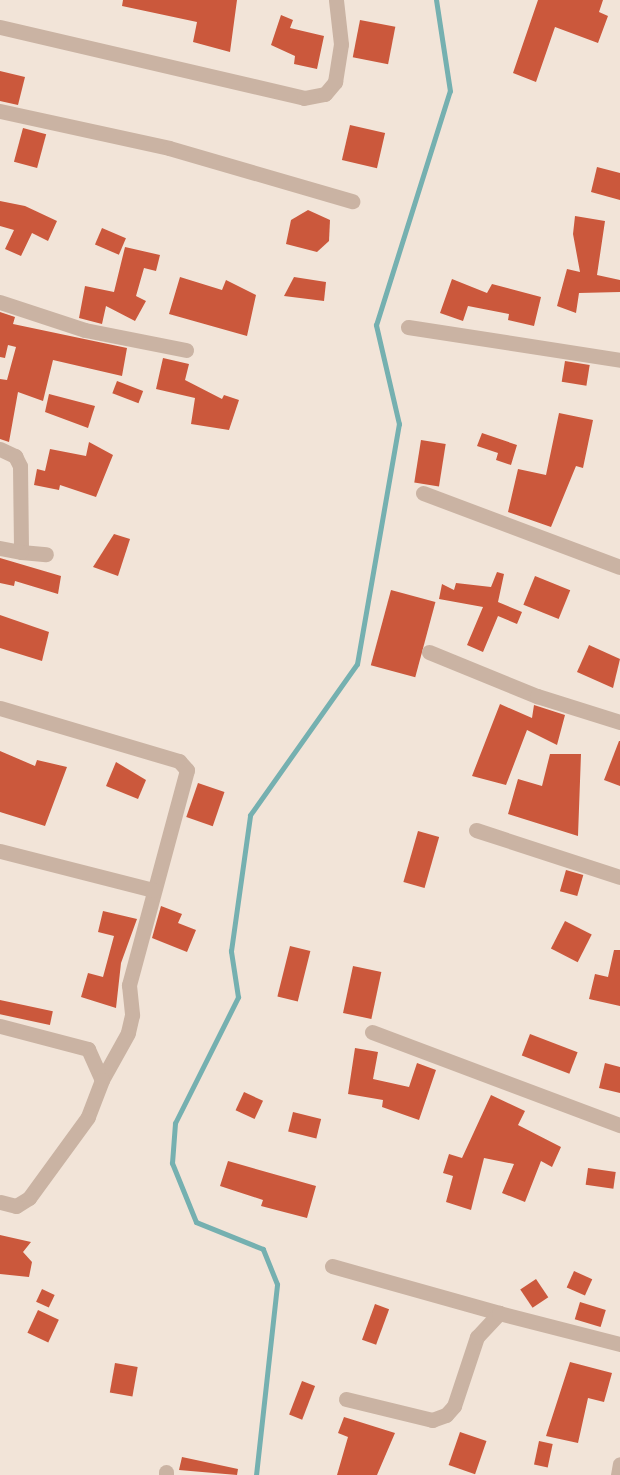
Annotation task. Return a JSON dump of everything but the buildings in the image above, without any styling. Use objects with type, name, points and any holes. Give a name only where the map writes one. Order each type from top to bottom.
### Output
[{"type":"street","points":[[0,27],[304,98],[325,94],[335,82],[341,44],[336,0]]},
{"type":"street","points":[[0,111],[169,148],[352,201]]},
{"type":"street","points":[[0,302],[85,330],[186,350]]},
{"type":"street","points":[[408,327],[620,360]]},
{"type":"street","points":[[0,449],[15,456],[20,466],[21,552]]},
{"type":"street","points":[[423,493],[620,567]]},
{"type":"street","points":[[0,548],[46,554]]},
{"type":"street","points":[[429,652],[537,696],[620,722]]},
{"type":"street","points":[[0,708],[93,734],[184,766],[188,774],[153,890],[129,985],[132,1015],[128,1033],[102,1080],[88,1117],[29,1198],[15,1206],[0,1202]]},
{"type":"street","points":[[476,830],[620,877]]},
{"type":"street","points":[[0,851],[153,890]]},
{"type":"street","points":[[0,1026],[88,1049],[102,1080]]},
{"type":"street","points":[[372,1032],[620,1125]]},
{"type":"street","points":[[332,1266],[620,1344]]},
{"type":"street","points":[[346,1399],[432,1420],[446,1415],[454,1406],[477,1337],[499,1313]]},
{"type":"street","points":[[618,1475],[620,1464]]},
{"type":"waterway","points":[[256,1475],[277,1284],[263,1249],[196,1222],[172,1163],[175,1123],[238,997],[231,951],[250,815],[357,664],[399,424],[376,325],[450,91],[436,0]]}]
